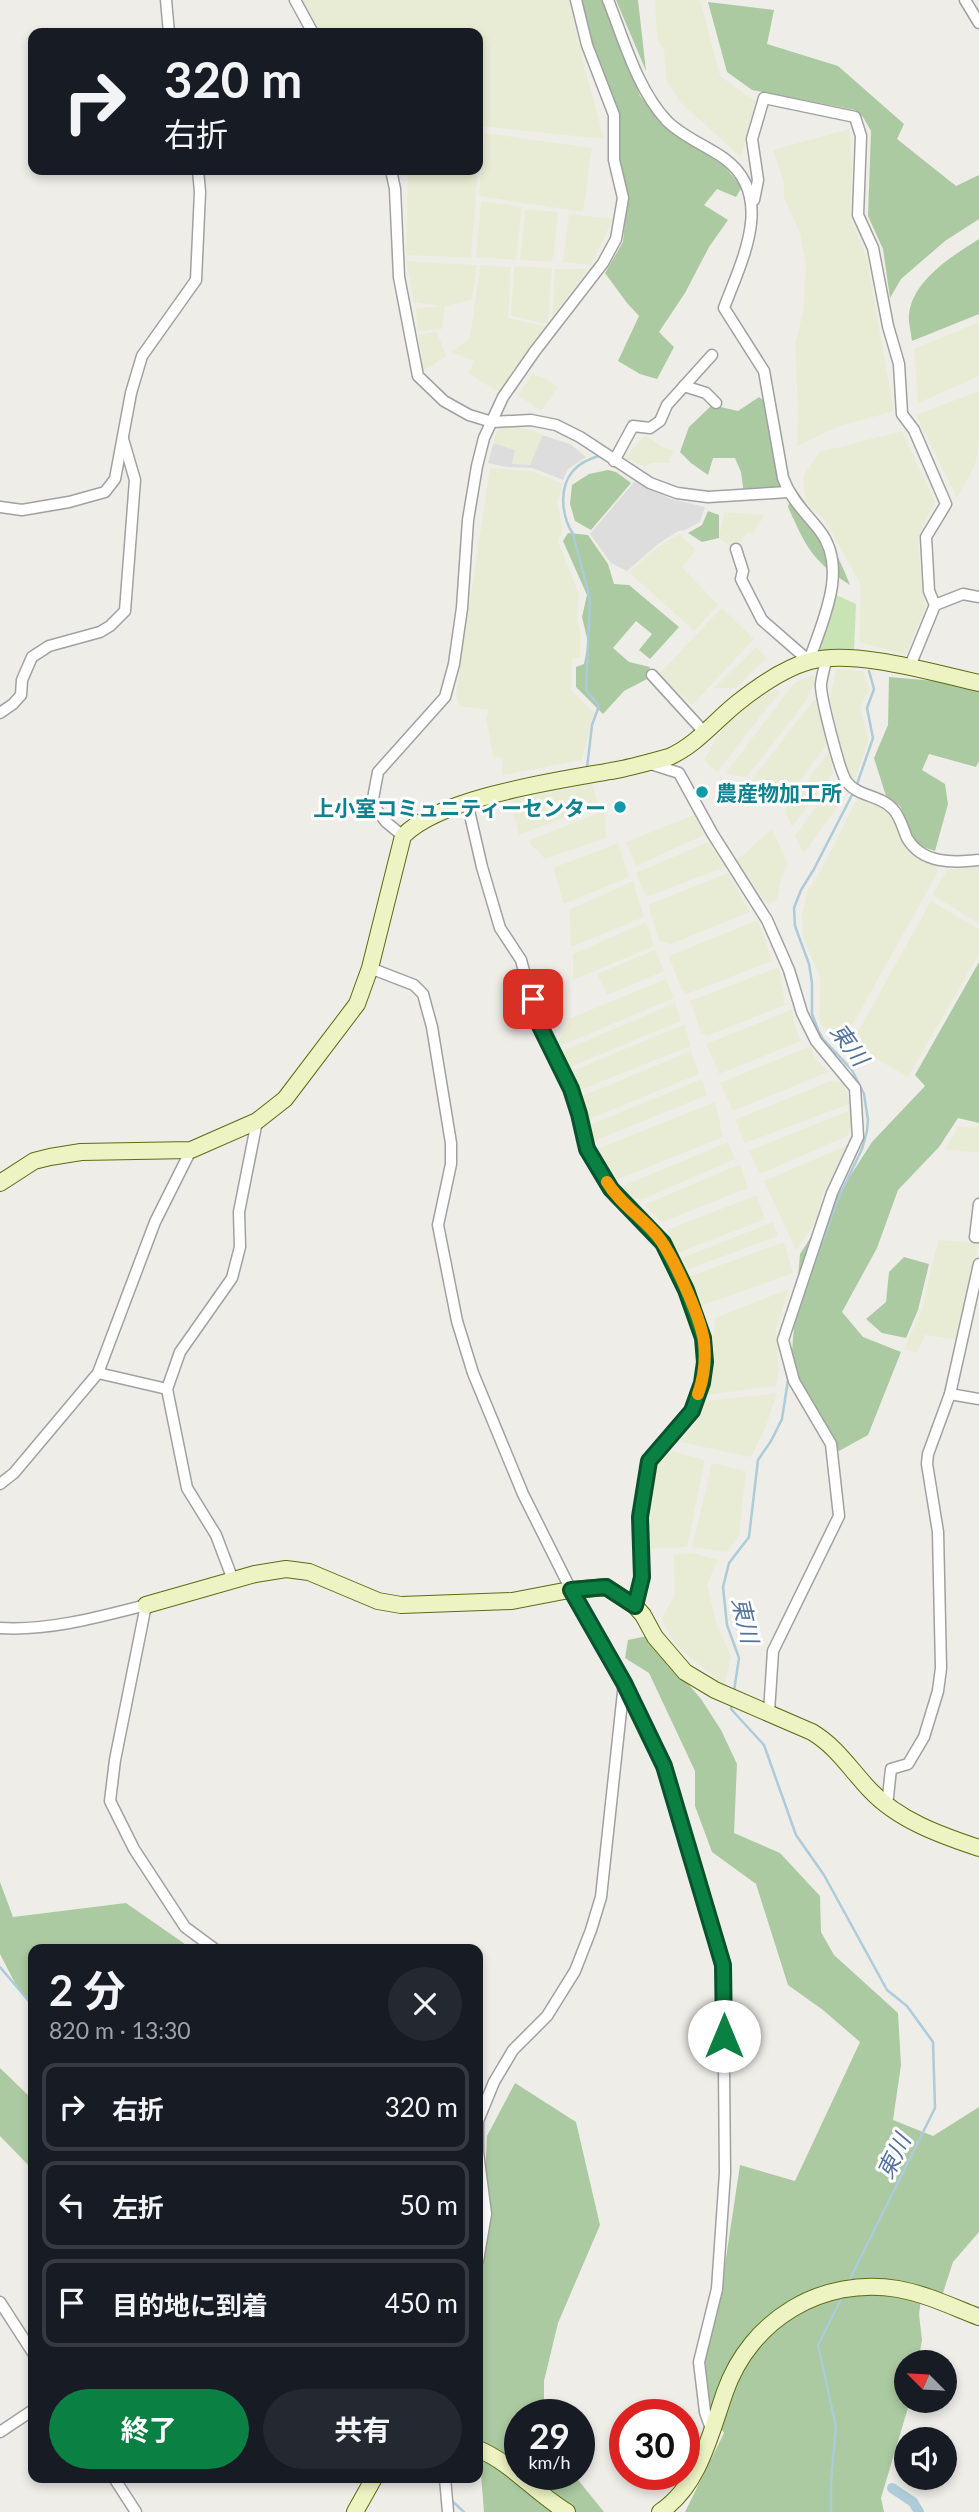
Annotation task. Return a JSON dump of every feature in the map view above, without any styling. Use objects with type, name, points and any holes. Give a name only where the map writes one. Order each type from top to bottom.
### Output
[{"type":"street","points":[[166,0],[169,28]]},
{"type":"street","points":[[295,0],[310,28]]},
{"type":"street","points":[[402,836],[372,804],[374,788],[378,772],[445,697],[462,608],[468,520],[477,466],[492,422],[503,397],[534,351],[603,262],[616,239],[622,216],[623,198],[614,160],[614,115],[587,45],[576,0]]},
{"type":"street","points":[[608,0],[639,78],[652,100],[668,121],[732,164],[747,185],[752,214]]},
{"type":"street","points":[[965,0],[979,23]]},
{"type":"street","points":[[809,661],[829,598],[834,568],[832,555],[822,534],[788,492],[783,478],[764,370],[724,308],[750,237],[758,180],[752,139],[764,98],[855,117],[860,136],[858,215],[873,248],[888,326],[899,364],[902,414],[914,429],[946,504],[926,537],[929,591],[935,605],[910,666]]},
{"type":"street","points":[[0,507],[22,510],[69,502],[106,492],[115,480],[135,374],[142,356],[196,280],[200,203],[198,175]]},
{"type":"street","points":[[392,175],[399,277],[418,376],[444,401],[468,415],[492,422],[531,420],[556,425],[580,437],[650,483],[677,494],[708,497],[788,492]]},
{"type":"street","points":[[614,461],[633,426],[650,428],[660,421],[667,405],[712,355]]},
{"type":"street","points":[[684,386],[706,393],[716,403]]},
{"type":"street","points":[[0,713],[21,695],[22,680],[32,657],[48,646],[100,632],[125,611],[135,480],[122,435]]},
{"type":"street","points":[[736,549],[743,571],[741,579],[762,620],[809,661]]},
{"type":"street","points":[[935,605],[962,594],[979,597]]},
{"type":"street","points":[[827,657],[821,685],[840,766],[847,783],[864,795],[878,798],[894,809],[914,849],[935,860],[979,860]]},
{"type":"street","points":[[0,1183],[34,1161],[50,1157],[81,1152],[191,1150],[257,1121],[285,1099],[357,1004],[370,968],[402,836],[423,821],[467,802],[647,762],[682,751],[735,705],[809,661],[827,657],[910,666],[979,684]]},
{"type":"street","points":[[652,676],[705,733]]},
{"type":"street","points":[[647,762],[679,773],[767,920],[789,970],[802,1013],[816,1041],[855,1088],[858,1137],[832,1193],[783,1339],[794,1381],[831,1444],[839,1516],[773,1651],[769,1712]]},
{"type":"street","points":[[467,802],[500,928],[521,960],[538,1022],[575,1101],[587,1149],[611,1189],[663,1243],[686,1290],[703,1338],[705,1362],[702,1383],[692,1411],[649,1461],[640,1517],[642,1577],[635,1606]]},
{"type":"street","points":[[370,968],[414,985],[423,994],[432,1027],[451,1143],[451,1164],[438,1225],[457,1321],[473,1373],[523,1494],[571,1590],[624,1683],[664,1766],[723,1965],[725,2173],[717,2289],[699,2361],[705,2412],[712,2429]]},
{"type":"street","points":[[233,1580],[216,1535],[187,1488],[167,1389],[180,1352],[232,1278],[240,1247],[239,1212],[257,1121]]},
{"type":"street","points":[[0,1484],[14,1474],[98,1373],[155,1222],[191,1150]]},
{"type":"street","points":[[979,1203],[975,1237],[979,1237]]},
{"type":"street","points":[[887,1806],[891,1769],[913,1760],[924,1737],[942,1668],[938,1532],[927,1464],[928,1454],[950,1394],[979,1264]]},
{"type":"street","points":[[98,1373],[167,1389]]},
{"type":"street","points":[[950,1394],[979,1399]]},
{"type":"street","points":[[0,1628],[19,1629],[90,1620],[233,1580],[286,1569],[309,1572],[378,1601],[401,1605],[512,1601],[571,1590],[606,1587],[635,1606],[655,1637],[685,1672],[715,1690],[769,1712],[827,1741],[887,1806],[904,1817],[979,1848]]},
{"type":"street","points":[[146,1605],[114,1760],[110,1801],[134,1849],[185,1927],[208,1944]]},
{"type":"street","points":[[483,2108],[494,2081],[513,2050],[547,2016],[575,1971],[592,1930],[601,1897],[624,1683]]},
{"type":"street","points":[[483,2191],[486,2214],[483,2232]]},
{"type":"street","points":[[660,2512],[683,2492],[694,2475],[733,2372],[753,2341],[778,2317],[810,2298],[826,2294],[865,2288],[896,2288],[979,2317]]},
{"type":"street","points":[[0,2302],[28,2345]]},
{"type":"street","points":[[0,2432],[28,2413]]},
{"type":"street","points":[[483,2451],[495,2456],[551,2503],[567,2512]]},
{"type":"street","points":[[117,2483],[136,2512]]},
{"type":"street","points":[[355,2512],[371,2483]]},
{"type":"street","points":[[445,2483],[448,2512]]},
{"type":"shaded area","points":[[507,424],[570,444],[586,457],[568,469],[563,480],[533,468],[488,463],[497,430]]},
{"type":"shaded area","points":[[635,481],[671,499],[705,507],[700,522],[678,531],[658,544],[627,571],[611,563],[590,534]]},
{"type":"green space","points":[[301,0],[570,0],[580,50],[604,139],[483,127],[483,28],[316,28]]},
{"type":"green space","points":[[582,0],[603,0],[640,96],[672,132],[724,166],[742,187],[736,197],[717,189],[704,205],[728,220],[659,332],[674,347],[657,379],[640,374],[618,361],[639,316],[605,273],[623,242],[627,199],[620,160],[619,115],[588,31]]},
{"type":"green space","points":[[616,0],[638,0],[646,71]]},
{"type":"green space","points":[[655,0],[700,0],[720,76],[756,102],[741,157],[681,103],[666,80],[664,49],[657,39]]},
{"type":"green space","points":[[708,2],[774,10],[767,44],[838,66],[904,124],[897,139],[956,186],[979,175],[979,219],[945,241],[901,279],[890,298],[883,249],[868,216],[871,131],[863,117],[855,110],[752,90],[727,72]]},
{"type":"green space","points":[[849,129],[852,169],[850,218],[866,255],[894,411],[837,427],[797,446],[795,345],[803,312],[806,266],[800,233],[784,198],[784,183],[773,150]]},
{"type":"green space","points":[[484,133],[592,148],[583,212],[479,196],[481,175],[483,175]]},
{"type":"green space","points":[[408,175],[478,175],[471,258],[406,255]]},
{"type":"green space","points":[[481,201],[522,207],[516,260],[476,257]]},
{"type":"green space","points":[[525,209],[558,212],[551,262],[520,260]]},
{"type":"green space","points":[[569,214],[613,219],[591,265],[563,262]]},
{"type":"green space","points":[[979,239],[979,314],[912,341],[909,314],[918,290],[935,270]]},
{"type":"green space","points":[[406,261],[477,265],[472,300],[445,306],[442,329],[418,331],[416,308],[440,306],[414,302]]},
{"type":"green space","points":[[480,265],[511,267],[508,318],[547,327],[500,393],[468,373],[474,361],[451,352],[470,338]]},
{"type":"green space","points":[[514,266],[552,268],[548,324],[511,316]]},
{"type":"green space","points":[[555,269],[588,269],[552,318]]},
{"type":"green space","points":[[979,322],[979,376],[918,403],[914,349]]},
{"type":"green space","points":[[437,332],[446,356],[424,371],[418,335]]},
{"type":"green space","points":[[532,374],[547,379],[558,387],[541,411],[518,395]]},
{"type":"green space","points":[[979,391],[979,444],[975,465],[957,498],[916,415]]},
{"type":"green space","points":[[759,397],[767,403],[774,462],[781,488],[744,495],[741,472],[735,458],[713,458],[708,475],[680,452],[689,427],[712,405],[738,411]]},
{"type":"green space","points":[[507,424],[543,434],[530,465],[512,464],[515,450],[493,443],[497,430]]},
{"type":"green space","points":[[902,431],[935,502],[918,537],[922,591],[926,606],[906,655],[859,642],[861,585],[825,520],[805,502],[803,476],[820,452]]},
{"type":"green space","points":[[645,435],[662,447],[674,450],[669,463],[652,463],[645,467],[625,458]]},
{"type":"green space","points":[[490,468],[532,471],[563,484],[557,502],[563,530],[558,541],[579,594],[577,614],[581,639],[580,657],[572,659],[571,690],[594,712],[582,760],[502,775],[503,758],[493,756],[486,718],[489,710],[459,706],[456,693]]},
{"type":"green space","points":[[608,470],[616,472],[631,483],[591,530],[575,521],[570,504],[572,485],[589,474]]},
{"type":"green space","points":[[794,487],[825,534],[850,585],[818,560],[806,543],[788,507]]},
{"type":"green space","points":[[708,511],[719,515],[719,538],[702,542],[688,533],[702,525]]},
{"type":"green space","points":[[724,512],[765,515],[752,534],[748,532],[734,549],[719,538]]},
{"type":"green space","points":[[568,533],[588,535],[608,564],[614,584],[629,585],[679,627],[650,659],[639,650],[652,634],[636,621],[613,648],[629,662],[650,667],[647,679],[624,691],[603,714],[576,687],[576,667],[584,664],[588,642],[582,617],[587,595],[563,541]]},
{"type":"green space","points":[[679,534],[696,550],[682,567],[718,605],[694,631],[629,572],[659,546]]},
{"type":"green space","points":[[834,594],[856,604],[854,650],[817,652],[829,621]]},
{"type":"green space","points":[[722,608],[754,639],[692,705],[659,674]]},
{"type":"green space","points":[[756,647],[767,658],[736,688],[714,688]]},
{"type":"green space","points":[[836,669],[863,671],[869,689],[860,708],[869,740],[855,779],[851,777],[844,762],[830,698]]},
{"type":"green space","points":[[813,675],[815,682],[806,701],[746,778],[726,773],[794,683]]},
{"type":"green space","points":[[889,677],[936,681],[979,692],[979,761],[976,767],[929,754],[922,770],[945,784],[948,804],[935,851],[917,845],[900,806],[886,796],[874,758],[888,725]]},
{"type":"green space","points":[[776,689],[780,692],[717,772],[704,760],[723,727],[743,707]]},
{"type":"green space","points":[[815,698],[829,741],[780,809],[772,791],[751,781]]},
{"type":"green space","points":[[831,749],[833,773],[792,827],[785,811]]},
{"type":"green space","points":[[835,781],[844,797],[804,853],[795,836]]},
{"type":"green space","points":[[592,784],[598,805],[519,835],[510,800]]},
{"type":"green space","points":[[858,797],[878,805],[890,815],[909,852],[935,865],[938,872],[846,1036],[839,1038],[828,1033],[819,1019],[820,978],[803,937],[802,914],[807,892]]},
{"type":"green space","points":[[605,810],[606,838],[545,859],[528,841]]},
{"type":"green space","points":[[694,815],[704,835],[636,866],[626,842]]},
{"type":"green space","points":[[772,829],[788,864],[781,879],[777,900],[767,904],[736,861]]},
{"type":"green space","points":[[708,842],[725,867],[646,897],[636,873]]},
{"type":"green space","points":[[618,843],[629,877],[564,904],[553,868]]},
{"type":"green space","points":[[979,867],[979,923],[932,895],[947,870]]},
{"type":"green space","points":[[728,873],[750,912],[671,944],[659,941],[648,905]]},
{"type":"green space","points":[[633,881],[644,917],[571,947],[569,910]]},
{"type":"green space","points":[[931,901],[979,929],[979,954],[908,1077],[851,1044]]},
{"type":"green space","points":[[758,920],[772,961],[687,994],[681,989],[669,956]]},
{"type":"green space","points":[[646,922],[654,946],[573,980],[573,954]]},
{"type":"green space","points":[[655,950],[664,971],[607,995],[597,974]]},
{"type":"green space","points":[[979,962],[979,1123],[958,1118],[939,1147],[898,1190],[877,1248],[842,1312],[863,1337],[901,1352],[868,1435],[839,1451],[798,1400],[792,1351],[800,1254],[872,1142],[925,1086],[915,1075]]},
{"type":"green space","points":[[779,967],[785,1005],[707,1036],[701,1033],[690,1001]]},
{"type":"green space","points":[[666,979],[674,998],[560,1046],[558,1043],[571,1018]]},
{"type":"green space","points":[[675,1003],[681,1021],[570,1067],[562,1051]]},
{"type":"green space","points":[[793,1009],[793,1020],[801,1041],[719,1074],[706,1044]]},
{"type":"green space","points":[[685,1024],[690,1046],[580,1090],[572,1071]]},
{"type":"green space","points":[[811,1046],[814,1058],[828,1072],[733,1111],[720,1083]]},
{"type":"green space","points":[[691,1051],[699,1074],[587,1120],[582,1096]]},
{"type":"green space","points":[[702,1079],[707,1095],[592,1142],[589,1125]]},
{"type":"green space","points":[[830,1081],[842,1082],[852,1103],[745,1143],[735,1120]]},
{"type":"green space","points":[[715,1102],[723,1137],[618,1179],[597,1149]]},
{"type":"green space","points":[[855,1108],[855,1120],[847,1136],[760,1174],[749,1151]]},
{"type":"green space","points":[[959,1126],[979,1128],[979,1153],[945,1149]]},
{"type":"green space","points":[[728,1142],[735,1159],[644,1199],[633,1198],[623,1186]]},
{"type":"green space","points":[[848,1145],[823,1193],[817,1220],[796,1250],[764,1181]]},
{"type":"green space","points":[[740,1164],[748,1188],[662,1222],[644,1205]]},
{"type":"green space","points":[[757,1195],[765,1219],[678,1253],[667,1230]]},
{"type":"green space","points":[[773,1222],[778,1236],[686,1270],[682,1258]]},
{"type":"green space","points":[[938,1240],[979,1243],[958,1340],[925,1335],[917,1353],[904,1349],[922,1309]]},
{"type":"green space","points":[[784,1242],[793,1273],[701,1306],[688,1277]]},
{"type":"green space","points":[[904,1257],[929,1264],[918,1310],[906,1338],[882,1333],[866,1319],[886,1302],[889,1272]]},
{"type":"green space","points":[[789,1289],[776,1329],[779,1369],[776,1386],[707,1395],[715,1318]]},
{"type":"green space","points":[[777,1393],[766,1426],[751,1457],[680,1442],[699,1419],[705,1401]]},
{"type":"green space","points":[[671,1451],[705,1460],[687,1547],[649,1549],[656,1466]]},
{"type":"green space","points":[[712,1463],[746,1471],[739,1536],[726,1552],[692,1547]]},
{"type":"green space","points":[[692,1553],[718,1560],[707,1584],[716,1623],[731,1656],[725,1686],[677,1646],[661,1619],[675,1595],[673,1555]]},
{"type":"green space","points":[[647,1636],[701,1699],[721,1730],[737,1764],[734,1833],[780,1853],[820,1896],[821,1932],[834,1955],[898,2013],[901,2065],[893,2120],[933,2136],[979,2107],[979,2232],[953,2262],[942,2296],[921,2300],[920,2350],[894,2350],[894,2413],[906,2413],[902,2427],[894,2427],[894,2455],[881,2498],[884,2512],[685,2512],[696,2490],[700,2490],[700,2482],[724,2433],[706,2404],[701,2362],[721,2291],[740,2165],[795,2181],[860,2042],[823,2010],[788,1985],[756,1884],[712,1852],[695,1806],[695,1771],[649,1673],[625,1658],[628,1640]]},
{"type":"green space","points":[[0,1882],[13,1917],[126,1903],[185,1944],[28,1944],[28,1999],[17,1987],[0,1954]]},
{"type":"green space","points":[[0,2068],[28,2095],[28,2165],[0,2136]]},
{"type":"green space","points":[[515,2083],[576,2122],[600,2225],[558,2323],[544,2381],[544,2399],[504,2399],[504,2490],[586,2490],[604,2512],[484,2512],[482,2483],[483,2224],[487,2136]]},
{"type":"waterway","points":[[587,768],[592,725],[599,706],[586,690],[590,599],[563,503],[565,486],[576,468],[602,455]]},
{"type":"waterway","name":"東川","points":[[856,787],[873,738],[867,708],[874,689],[869,671]]},
{"type":"waterway","name":"東川","points":[[812,1270],[838,1199],[862,1149],[868,1120],[864,1094],[852,1070],[823,1039],[812,1014],[809,964],[795,926],[794,908],[853,793]]},
{"type":"waterway","name":"東川","points":[[792,1329],[810,1276]]},
{"type":"waterway","name":"東川","points":[[734,1691],[739,1658],[727,1625],[723,1587],[729,1563],[749,1537],[758,1460],[782,1419],[788,1380],[786,1370]]},
{"type":"waterway","name":"東川","points":[[732,1704],[731,1709],[764,1745],[796,1835],[824,1875],[887,1990],[907,2006],[933,2042],[935,2108],[849,2281]]},
{"type":"waterway","points":[[0,1967],[28,2000]]},
{"type":"waterway","name":"東川","points":[[831,2512],[836,2427],[818,2345],[842,2297]]},
{"type":"waterway","points":[[892,2488],[913,2502],[919,2512]]},
{"type":"waterway","points":[[451,2500],[464,2512]]},
{"type":"slow traffic","points":[[607,1182],[663,1243],[686,1290],[703,1338],[705,1362],[698,1394]]},
{"type":"place","name":"農産物加工所","points":[[702,792]]},
{"type":"place","name":"上小室コミュニティーセンター","points":[[620,807]]},
{"type":"route","points":[[533,999],[538,1022],[571,1089],[587,1149],[611,1189],[663,1243],[686,1290],[703,1338],[705,1362],[702,1383],[692,1411],[649,1461],[640,1517],[642,1577],[635,1606],[606,1587],[571,1590],[624,1683],[664,1766],[723,1965],[724,2036]]}]
